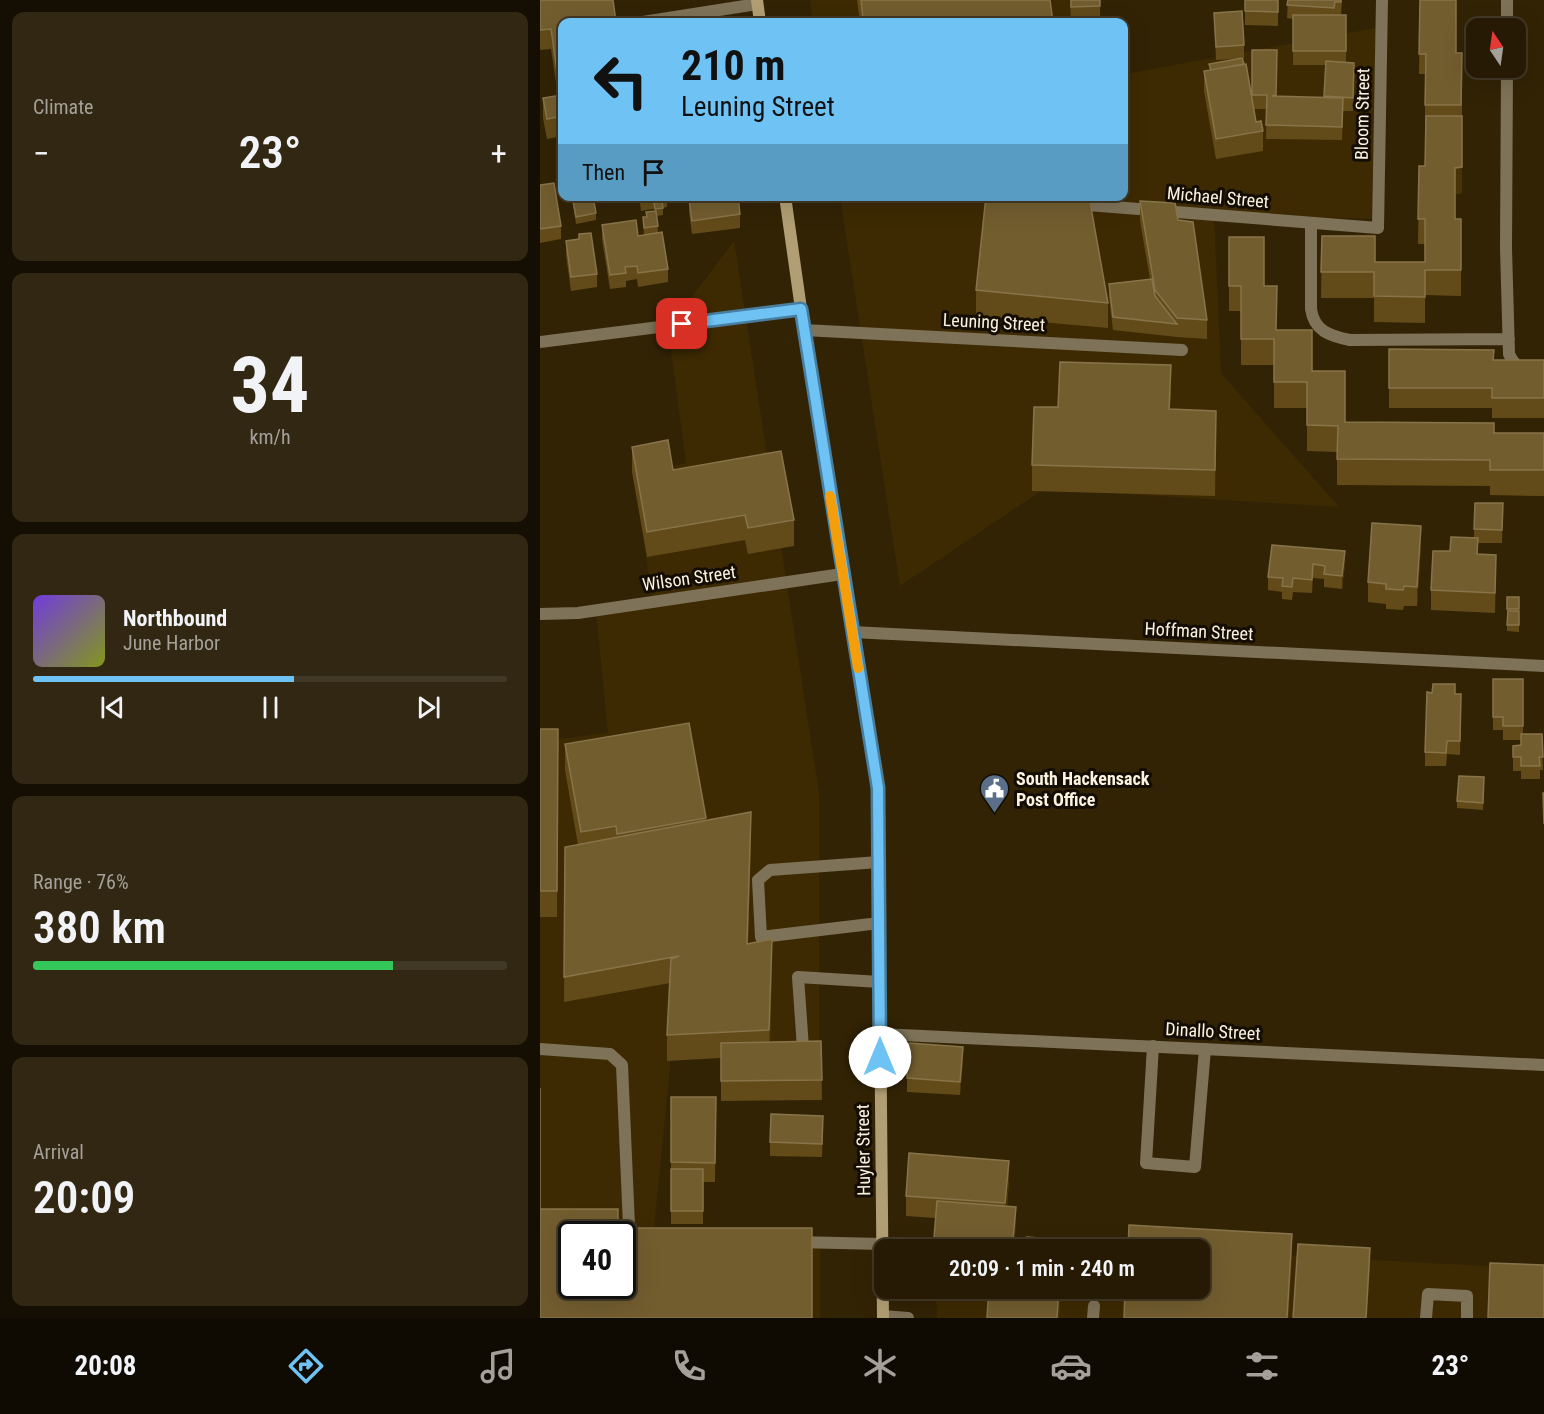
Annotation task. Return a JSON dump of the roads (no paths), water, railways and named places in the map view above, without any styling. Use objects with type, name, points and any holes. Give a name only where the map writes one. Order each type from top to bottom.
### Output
[{"type":"street","name":"Bloom Street","points":[[1378,228],[1382,0]]},
{"type":"street","points":[[1507,0],[1507,18]]},
{"type":"street","points":[[666,18],[757,2],[759,18]]},
{"type":"street","points":[[1507,78],[1506,248],[1509,354],[1513,363],[1530,373],[1544,373]]},
{"type":"street","name":"Huyler Street","points":[[786,201],[842,574],[878,788],[882,1239]]},
{"type":"street","name":"Michael Street","points":[[1061,203],[1378,228]]},
{"type":"street","points":[[1311,223],[1311,309],[1319,328],[1332,336],[1350,340],[1509,339]]},
{"type":"street","points":[[540,342],[801,309]]},
{"type":"street","name":"Leuning Street","points":[[804,330],[1182,350]]},
{"type":"street","name":"Wilson Street","points":[[540,614],[578,613],[842,574]]},
{"type":"street","name":"Hoffman Street","points":[[852,632],[1544,666]]},
{"type":"street","points":[[879,862],[770,870],[758,880],[761,937],[879,923]]},
{"type":"street","points":[[803,1048],[798,977],[880,982]]},
{"type":"street","name":"Dinallo Street","points":[[880,1034],[1544,1065]]},
{"type":"street","points":[[1153,1046],[1146,1163],[1195,1167],[1205,1049]]},
{"type":"street","points":[[540,1049],[610,1054],[622,1065],[629,1226],[631,1234],[637,1238],[649,1238]]},
{"type":"street","points":[[787,1241],[874,1244]]},
{"type":"street","points":[[1426,1318],[1428,1294],[1467,1296],[1467,1318]]},
{"type":"street","name":"Huyler Street","points":[[883,1299],[883,1317]]},
{"type":"street","points":[[883,1317],[908,1318]]},
{"type":"place","name":"South Hackensack Post Office","points":[[995,814]]}]
